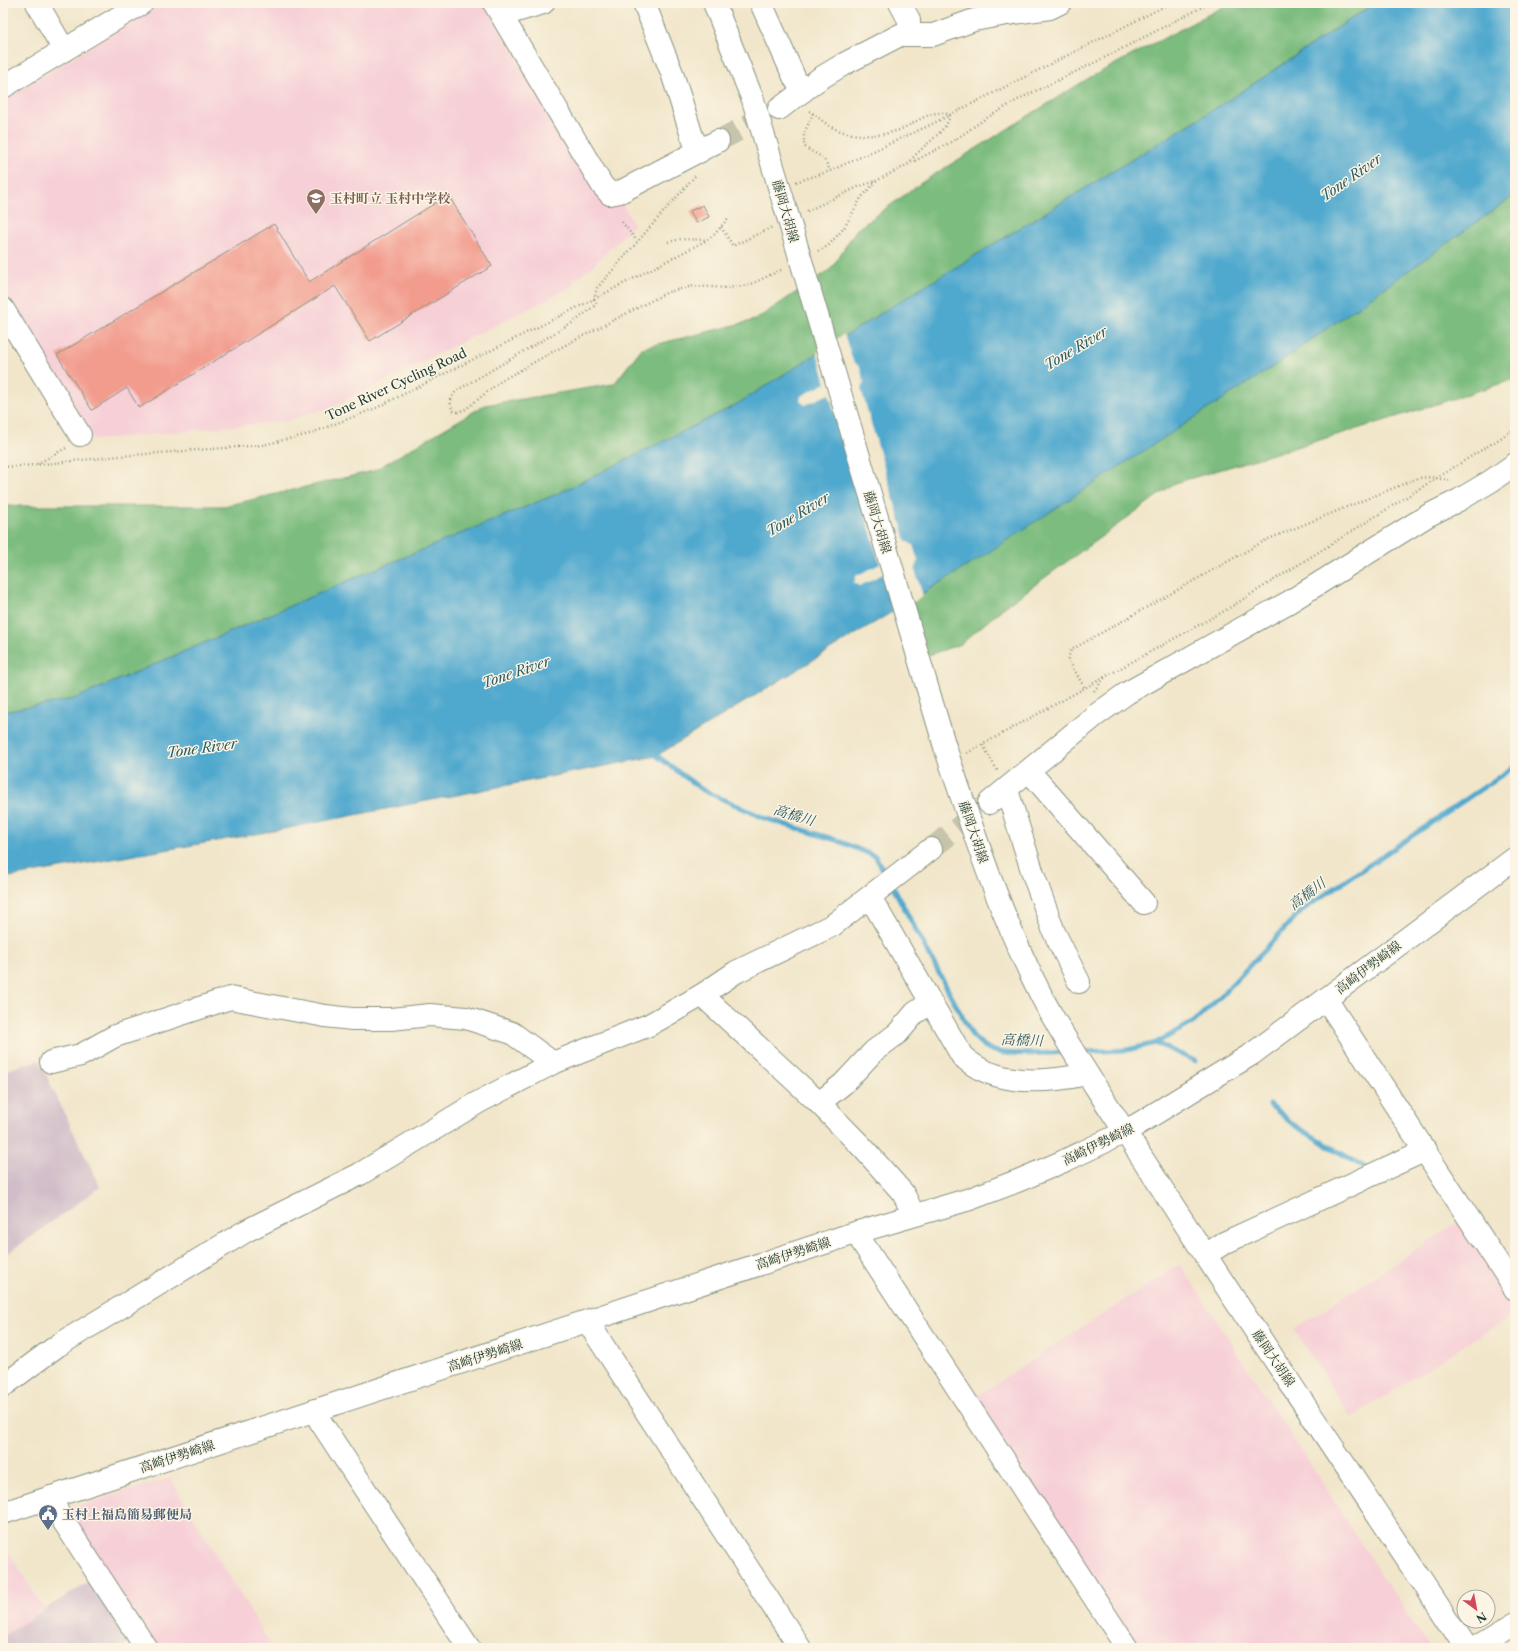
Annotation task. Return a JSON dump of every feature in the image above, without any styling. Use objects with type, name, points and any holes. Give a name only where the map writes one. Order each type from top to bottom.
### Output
[{"type":"street","points":[[37,3],[64,50]]},
{"type":"street","points":[[3,87],[142,3]]},
{"type":"street","points":[[498,10],[513,12],[543,3]]},
{"type":"street","points":[[644,3],[672,73],[699,162]]},
{"type":"street","name":"藤岡大胡線","points":[[714,3],[753,100],[955,750],[982,859],[999,904],[1042,997],[1085,1071],[1466,1648]]},
{"type":"street","points":[[761,3],[804,99]]},
{"type":"street","points":[[900,3],[910,20],[909,35]]},
{"type":"street","points":[[779,109],[795,98],[804,99],[844,64],[889,39],[900,35],[933,35],[974,20],[1050,8],[1060,3]]},
{"type":"street","points":[[498,10],[602,185],[610,194],[620,192],[699,162],[718,141]]},
{"type":"street","points":[[3,309],[74,441]]},
{"type":"street","points":[[990,803],[1003,781],[1029,771],[1096,715],[1126,693],[1289,602],[1427,516],[1455,503],[1491,482],[1515,464]]},
{"type":"street","points":[[1029,771],[1144,903]]},
{"type":"street","points":[[1003,781],[1043,903],[1058,941],[1080,982]]},
{"type":"street","points":[[3,1386],[57,1346],[246,1231],[360,1174],[477,1103],[553,1064],[649,1025],[702,995],[736,972],[833,925],[931,849]]},
{"type":"street","name":"高崎伊勢崎線","points":[[3,1513],[858,1232],[970,1199],[1020,1180],[1092,1149],[1125,1132],[1230,1069],[1515,858]]},
{"type":"street","points":[[875,893],[930,1003],[962,1056],[976,1068],[986,1073],[1012,1079],[1041,1080],[1065,1078],[1085,1071]]},
{"type":"street","points":[[702,995],[819,1103],[899,1187],[914,1215]]},
{"type":"street","points":[[51,1062],[81,1055],[115,1036],[230,998],[325,1016],[352,1019],[391,1019],[430,1015],[466,1018],[512,1033],[553,1064]]},
{"type":"street","points":[[1326,999],[1426,1150],[1515,1289]]},
{"type":"street","points":[[819,1103],[843,1084],[874,1051],[898,1032],[915,1013],[930,1003]]},
{"type":"street","points":[[1205,1254],[1224,1243],[1426,1150]]},
{"type":"street","points":[[858,1232],[866,1248],[1126,1648]]},
{"type":"street","points":[[590,1320],[593,1330],[800,1648]]},
{"type":"street","points":[[315,1410],[320,1421],[469,1648]]},
{"type":"street","points":[[51,1497],[58,1513],[146,1648]]},
{"type":"street","points":[[1474,1648],[1515,1623]]},
{"type":"path","points":[[795,182],[830,171],[950,115],[1171,3]]},
{"type":"path","points":[[804,99],[813,113],[836,129],[848,133],[876,135],[899,130],[930,115],[940,112],[950,115]]},
{"type":"path","points":[[813,113],[804,134],[804,146],[822,156],[827,162],[830,171]]},
{"type":"path","points":[[909,164],[915,154],[948,123],[950,115]]},
{"type":"path","points":[[594,299],[597,288],[637,241],[699,162]]},
{"type":"path","name":"Tone River Cycling Road","points":[[3,467],[263,445],[309,434],[376,408],[594,299],[707,240],[715,234],[729,217]]},
{"type":"path","points":[[622,222],[637,241]]},
{"type":"path","points":[[721,227],[729,240]]},
{"type":"path","points":[[668,242],[681,239],[707,240]]},
{"type":"path","points":[[955,750],[983,745],[1084,687],[1226,610],[1438,479],[1515,429]]},
{"type":"path","points":[[35,465],[74,441]]},
{"type":"path","points":[[1084,687],[1068,659],[1071,650],[1266,540],[1418,478],[1430,477],[1451,481],[1458,479]]},
{"type":"path","points":[[983,745],[1003,781]]},
{"type":"shaded area","name":"玉村町立 玉村中学校","points":[[162,3],[484,3],[606,205],[620,200],[634,225],[592,267],[573,281],[574,286],[332,407],[287,421],[94,440],[3,291],[3,100]]},
{"type":"shaded area","points":[[39,1060],[100,1187],[3,1257],[3,1071]]},
{"type":"shaded area","points":[[1460,1221],[1515,1305],[1515,1313],[1351,1418],[1294,1329]]},
{"type":"shaded area","points":[[1180,1264],[1429,1648],[1138,1648],[975,1397]]},
{"type":"shaded area","points":[[170,1478],[270,1644],[263,1648],[155,1648],[68,1511],[71,1508]]},
{"type":"shaded area","points":[[3,1543],[45,1610],[3,1636]]},
{"type":"shaded area","points":[[91,1580],[131,1642],[121,1648],[3,1648],[3,1636]]},
{"type":"green space","points":[[1230,3],[1375,3],[1226,102],[891,307],[734,406],[559,493],[371,571],[74,699],[3,712],[3,506],[225,506],[373,471],[485,405],[614,384],[642,348],[755,320],[831,269],[856,230],[924,181],[1089,78]]},
{"type":"green space","points":[[1515,195],[1515,379],[1380,422],[1175,483],[1003,608],[961,644],[925,656],[910,602],[1280,362]]},
{"type":"water","name":"Tone River","points":[[1375,3],[1515,3],[1515,195],[1280,362],[969,565],[656,756],[268,832],[3,878],[3,712],[74,699],[371,571],[559,493],[734,406],[891,307],[1226,102]]},
{"type":"pier","points":[[844,334],[853,361],[860,367],[864,382],[861,389],[906,541],[913,545],[918,561],[915,570],[923,596],[895,614],[883,574],[860,586],[854,583],[856,576],[880,564],[829,394],[805,405],[800,401],[801,396],[826,383],[817,352]]},
{"type":"building","points":[[448,195],[492,266],[370,341],[335,286],[139,408],[127,388],[92,410],[57,355],[274,224],[309,282]]},
{"type":"building","points":[[703,205],[709,217],[696,223],[690,211]]},
{"type":"waterway","name":"高橋川","points":[[652,752],[701,789],[764,818],[836,840],[875,856],[887,876]]},
{"type":"waterway","name":"高橋川","points":[[1080,1052],[1127,1050],[1156,1043],[1194,1022],[1222,995],[1301,911],[1515,766]]},
{"type":"waterway","name":"高橋川","points":[[892,885],[972,1035],[975,1038],[990,1049],[998,1052],[1014,1054],[1066,1052]]},
{"type":"waterway","points":[[1156,1043],[1195,1061]]},
{"type":"waterway","points":[[1270,1105],[1294,1125],[1369,1170]]},
{"type":"tunnel","points":[[718,141],[775,111]]},
{"type":"tunnel","points":[[931,849],[989,803]]},
{"type":"place","name":"玉村町立 玉村中学校","points":[[316,215]]},
{"type":"place","name":"玉村上福島簡易郵便局","points":[[48,1531]]}]
